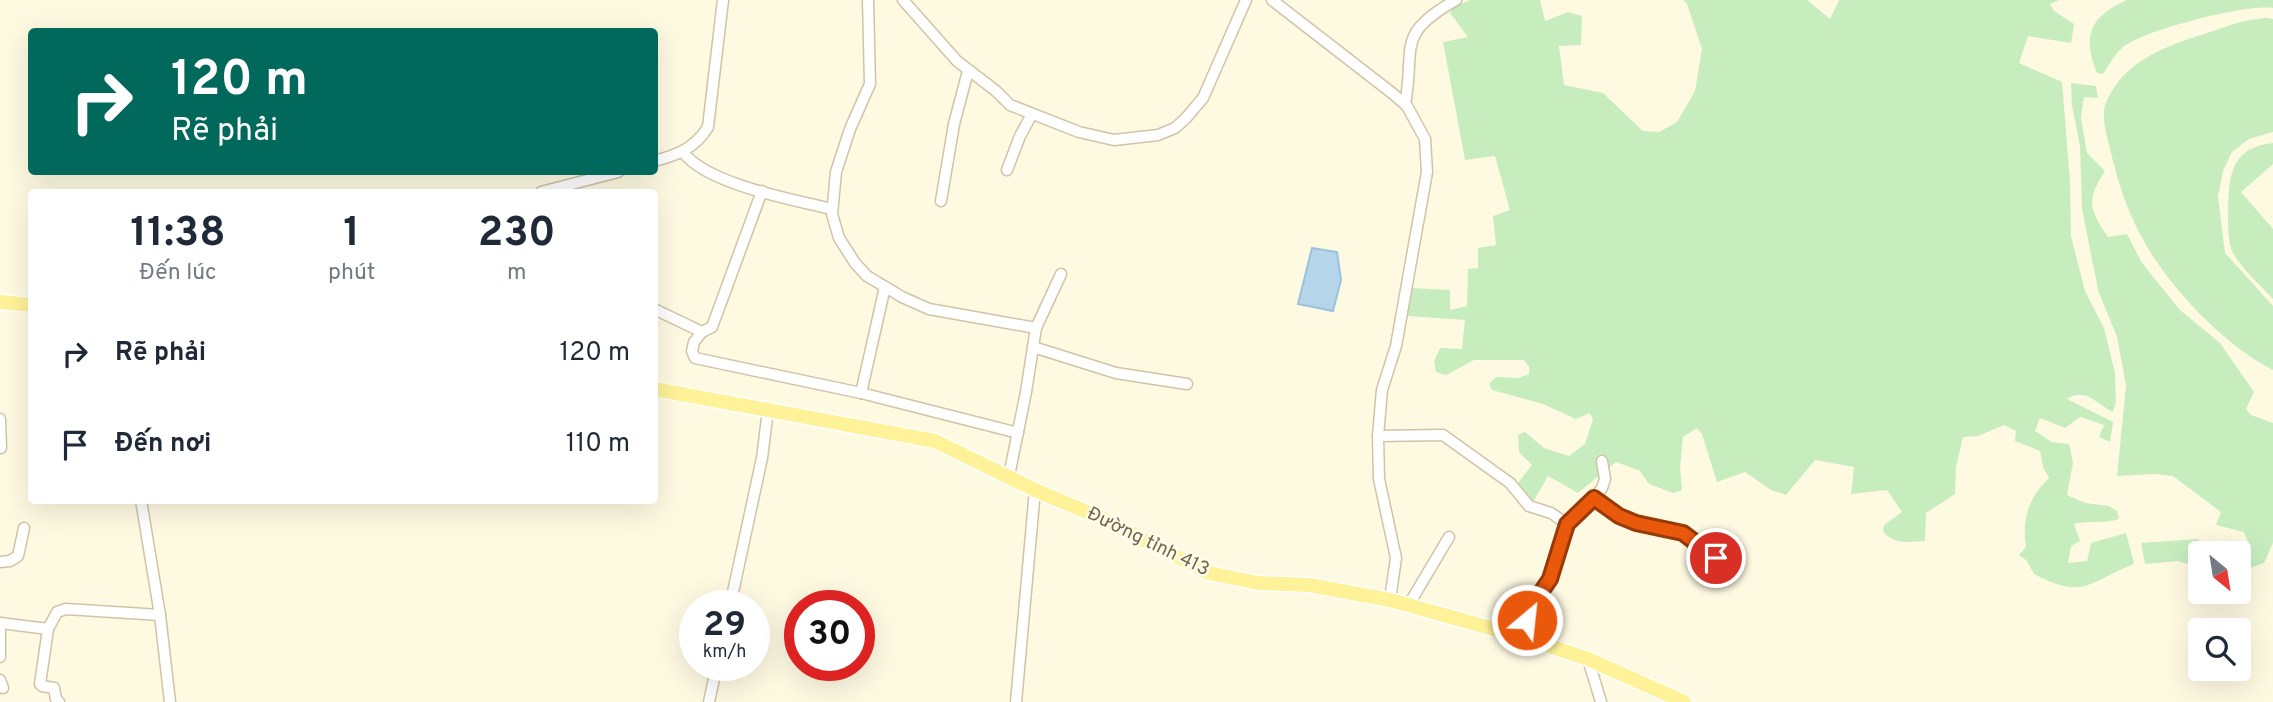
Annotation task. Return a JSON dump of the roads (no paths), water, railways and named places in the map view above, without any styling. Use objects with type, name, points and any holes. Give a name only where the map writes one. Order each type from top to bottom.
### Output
[{"type":"main road","points":[[0,302],[28,305]]},
{"type":"main road","name":"Đường tỉnh 413","points":[[658,390],[935,441],[1035,490],[1103,519],[1209,573],[1258,583],[1310,585],[1390,600],[1519,636],[1588,659],[1605,669],[1684,702]]},
{"type":"street","points":[[658,160],[683,152],[700,139],[708,127],[723,0]]},
{"type":"street","points":[[868,0],[869,92],[854,119],[838,164],[832,209],[835,228],[846,250],[867,276],[929,309],[1036,328]]},
{"type":"street","points":[[903,0],[946,50],[1010,105],[1096,137],[1114,139],[1158,135],[1175,128],[1203,98],[1246,0]]},
{"type":"street","points":[[1272,0],[1405,104],[1425,139],[1427,172],[1396,346],[1382,390],[1378,436],[1379,479],[1396,558],[1390,600]]},
{"type":"street","points":[[1405,104],[1408,53],[1414,35],[1424,22],[1456,0]]},
{"type":"street","points":[[941,201],[954,124],[968,71]]},
{"type":"street","points":[[1007,170],[1032,114]]},
{"type":"street","points":[[683,152],[690,162],[723,179],[832,209]]},
{"type":"street","points":[[581,187],[611,175]]},
{"type":"street","points":[[762,191],[712,327],[702,332],[694,342],[692,351],[695,358],[861,393],[1018,433]]},
{"type":"street","points":[[1009,476],[1036,328],[1061,274]]},
{"type":"street","points":[[861,393],[885,287]]},
{"type":"street","points":[[658,311],[702,332]]},
{"type":"street","points":[[1032,347],[1116,373],[1187,384]]},
{"type":"street","points":[[733,590],[762,458],[768,410]]},
{"type":"street","points":[[0,419],[1,448]]},
{"type":"street","points":[[1378,436],[1443,435],[1510,482],[1529,506],[1551,513],[1567,524]]},
{"type":"street","points":[[1519,636],[1550,579],[1567,524],[1594,498],[1605,479],[1602,461]]},
{"type":"street","points":[[1016,702],[1035,490]]},
{"type":"street","points":[[1594,498],[1619,516],[1636,523],[1683,533],[1716,558]]},
{"type":"street","points":[[142,504],[160,615],[170,702]]},
{"type":"street","points":[[0,562],[10,561],[18,556],[24,528]]},
{"type":"street","points":[[1408,606],[1450,537]]},
{"type":"street","points":[[57,701],[54,688],[42,687],[40,684],[46,629],[57,612],[66,608],[160,615]]},
{"type":"street","points":[[0,657],[1,623],[46,629]]},
{"type":"street","points":[[1588,659],[1601,702]]},
{"type":"street","points":[[709,702],[714,681]]},
{"type":"water","points":[[1312,248],[1337,252],[1341,280],[1333,311],[1298,304]]}]
